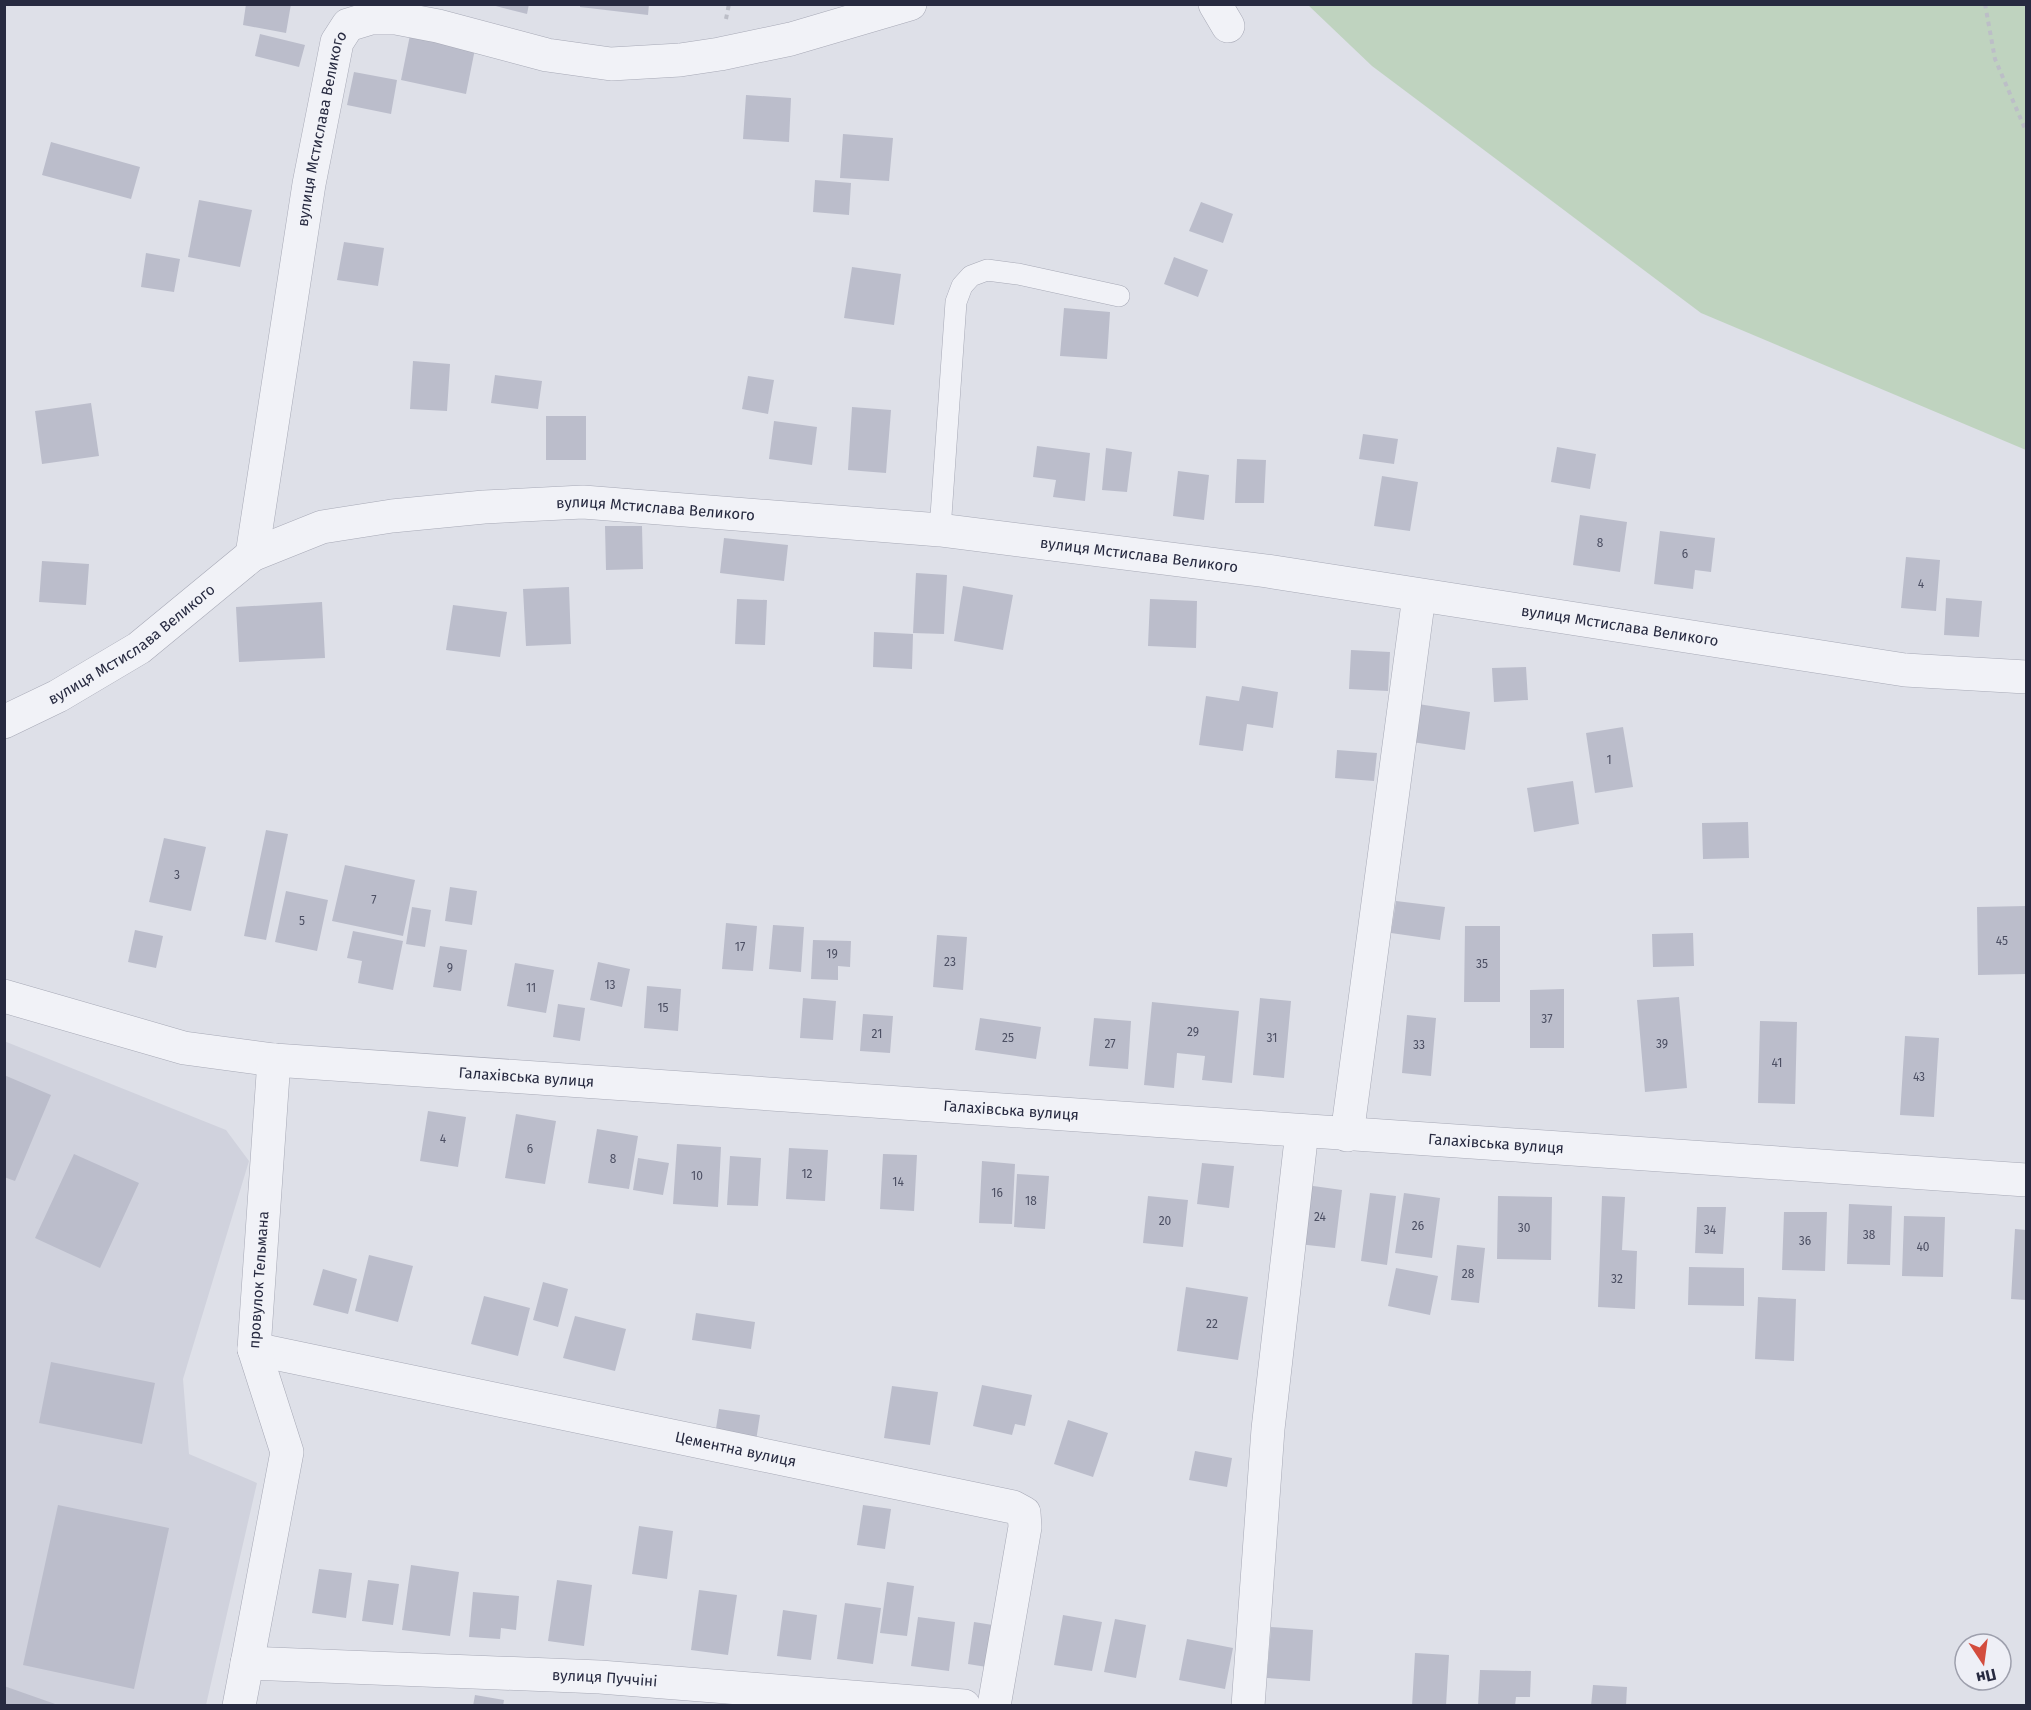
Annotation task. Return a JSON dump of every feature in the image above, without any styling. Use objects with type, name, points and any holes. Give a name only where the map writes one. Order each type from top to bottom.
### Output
[{"type":"street","name":"вулиця Мстислава Великого","points":[[252,555],[309,184],[337,42],[348,25],[371,18],[396,18],[438,26],[547,55],[611,64],[680,60],[720,54],[791,39],[910,4]]},
{"type":"street","name":"вулиця Мстислава Великого","points":[[4,722],[58,696],[139,648],[252,555],[321,527],[392,516],[484,507],[583,502],[940,530],[1267,571],[1905,669],[2026,677]]},
{"type":"street","points":[[1347,1135],[1419,596]]},
{"type":"street","name":"Галахівська вулиця","points":[[4,996],[184,1048],[274,1060],[2026,1180]]},
{"type":"street","name":"провулок Тельмана","points":[[239,1706],[287,1452],[254,1349],[274,1060]]},
{"type":"street","points":[[1248,1706],[1268,1429],[1302,1131]]},
{"type":"street","name":"Цементна вулиця","points":[[254,1349],[1013,1507],[1024,1513],[1025,1527],[994,1706]]},
{"type":"street","name":"вулиця Пуччіні","points":[[247,1663],[600,1677],[964,1706]]},
{"type":"lane","points":[[940,530],[956,302],[962,286],[971,276],[987,270],[1018,274],[1119,296]]},
{"type":"path","points":[[1985,4],[1995,59],[2026,131]]},
{"type":"shaded area","points":[[4,1041],[226,1130],[249,1161],[183,1379],[189,1454],[257,1483],[206,1705],[5,1705]]},
{"type":"green space","points":[[1308,5],[2026,5],[2026,450],[1701,313],[1372,66]]},
{"type":"building","points":[[246,4],[291,4],[286,33],[243,25]]},
{"type":"building","points":[[488,4],[529,4],[527,14]]},
{"type":"building","points":[[580,4],[649,4],[648,15],[580,7]]},
{"type":"building","points":[[260,34],[305,45],[299,67],[255,56]]},
{"type":"building","points":[[410,35],[475,49],[466,94],[401,80]]},
{"type":"building","points":[[354,72],[397,80],[391,114],[347,105]]},
{"type":"building","points":[[746,95],[791,98],[789,142],[743,139]]},
{"type":"building","points":[[843,134],[893,138],[889,181],[840,178]]},
{"type":"building","points":[[51,142],[140,167],[131,199],[42,175]]},
{"type":"building","points":[[815,180],[851,183],[849,215],[813,212]]},
{"type":"building","points":[[199,200],[252,210],[240,267],[188,257]]},
{"type":"building","points":[[1201,202],[1233,214],[1223,243],[1189,231]]},
{"type":"building","points":[[344,242],[384,248],[378,286],[337,280]]},
{"type":"building","points":[[146,253],[180,259],[174,292],[141,287]]},
{"type":"building","points":[[1174,257],[1208,270],[1198,297],[1164,284]]},
{"type":"building","points":[[852,267],[901,274],[894,325],[844,318]]},
{"type":"building","points":[[1064,308],[1110,312],[1107,359],[1060,356]]},
{"type":"building","points":[[413,361],[450,364],[447,411],[410,409]]},
{"type":"building","points":[[495,375],[542,381],[538,409],[491,403]]},
{"type":"building","points":[[748,376],[774,380],[768,414],[742,409]]},
{"type":"building","points":[[91,403],[99,456],[42,464],[35,411]]},
{"type":"building","points":[[852,407],[891,410],[886,473],[848,470]]},
{"type":"building","points":[[546,416],[586,416],[586,460],[546,460]]},
{"type":"building","points":[[774,421],[817,427],[812,465],[769,459]]},
{"type":"building","points":[[1363,434],[1398,439],[1394,464],[1359,459]]},
{"type":"building","points":[[1037,446],[1090,453],[1085,501],[1053,497],[1056,480],[1033,477]]},
{"type":"building","points":[[1557,447],[1596,454],[1590,489],[1551,482]]},
{"type":"building","points":[[1106,448],[1132,452],[1127,492],[1102,490]]},
{"type":"building","points":[[1237,459],[1266,460],[1264,503],[1235,503]]},
{"type":"building","points":[[1178,471],[1209,475],[1204,520],[1173,516]]},
{"type":"building","points":[[1382,476],[1418,482],[1410,531],[1374,526]]},
{"type":"building","points":[[1580,515],[1627,522],[1620,572],[1573,565]]},
{"type":"building","points":[[605,526],[642,526],[643,569],[606,570]]},
{"type":"building","points":[[1660,531],[1715,538],[1711,572],[1695,570],[1693,589],[1654,584]]},
{"type":"building","points":[[724,538],[788,545],[784,581],[720,573]]},
{"type":"building","points":[[1906,557],[1940,560],[1936,611],[1901,608]]},
{"type":"building","points":[[42,561],[89,564],[86,605],[39,602]]},
{"type":"building","points":[[916,573],[947,575],[944,634],[913,633]]},
{"type":"building","points":[[963,586],[1013,595],[1003,650],[954,641]]},
{"type":"building","points":[[569,587],[571,644],[526,646],[523,589]]},
{"type":"building","points":[[1946,598],[1982,601],[1979,637],[1944,635]]},
{"type":"building","points":[[737,599],[767,600],[765,645],[735,644]]},
{"type":"building","points":[[1150,599],[1197,601],[1196,648],[1148,646]]},
{"type":"building","points":[[322,602],[325,658],[239,662],[236,607]]},
{"type":"building","points":[[453,605],[507,612],[500,657],[446,650]]},
{"type":"building","points":[[874,632],[913,634],[912,669],[873,667]]},
{"type":"building","points":[[1351,650],[1390,652],[1388,691],[1349,689]]},
{"type":"building","points":[[1526,667],[1528,700],[1494,702],[1492,668]]},
{"type":"building","points":[[1242,686],[1278,692],[1273,728],[1247,724],[1243,751],[1199,745],[1206,696],[1239,701]]},
{"type":"building","points":[[1418,704],[1470,712],[1465,750],[1412,742]]},
{"type":"building","points":[[1623,727],[1633,787],[1595,793],[1586,733]]},
{"type":"building","points":[[1337,750],[1377,753],[1374,781],[1335,778]]},
{"type":"building","points":[[1573,781],[1579,824],[1534,832],[1527,788]]},
{"type":"building","points":[[1748,822],[1749,858],[1703,859],[1702,823]]},
{"type":"building","points":[[266,830],[288,834],[266,940],[244,936]]},
{"type":"building","points":[[164,838],[206,847],[191,911],[149,902]]},
{"type":"building","points":[[345,865],[415,880],[403,936],[332,921]]},
{"type":"building","points":[[450,887],[477,891],[472,925],[445,921]]},
{"type":"building","points":[[286,891],[328,900],[317,951],[275,942]]},
{"type":"building","points":[[1396,901],[1445,907],[1440,940],[1391,933]]},
{"type":"building","points":[[2026,906],[2026,974],[1978,975],[1977,907]]},
{"type":"building","points":[[412,907],[431,910],[425,947],[406,944]]},
{"type":"building","points":[[726,923],[757,926],[753,971],[722,969]]},
{"type":"building","points":[[773,925],[804,927],[801,972],[769,969]]},
{"type":"building","points":[[1465,926],[1500,926],[1500,1002],[1464,1002]]},
{"type":"building","points":[[135,930],[163,936],[156,968],[128,962]]},
{"type":"building","points":[[353,931],[403,941],[393,990],[358,983],[362,961],[347,958]]},
{"type":"building","points":[[1693,933],[1694,966],[1653,967],[1652,934]]},
{"type":"building","points":[[937,935],[967,937],[963,990],[933,987]]},
{"type":"building","points":[[813,940],[851,941],[850,967],[838,966],[838,980],[811,979]]},
{"type":"building","points":[[440,946],[467,950],[461,991],[433,987]]},
{"type":"building","points":[[598,962],[630,969],[622,1007],[590,1000]]},
{"type":"building","points":[[515,963],[554,970],[546,1013],[507,1006]]},
{"type":"building","points":[[647,986],[681,989],[678,1031],[644,1028]]},
{"type":"building","points":[[1564,989],[1564,1048],[1530,1048],[1530,990]]},
{"type":"building","points":[[1679,997],[1687,1088],[1645,1092],[1637,1000]]},
{"type":"building","points":[[803,998],[836,1001],[833,1040],[800,1038]]},
{"type":"building","points":[[1260,998],[1291,1001],[1284,1078],[1253,1075]]},
{"type":"building","points":[[1152,1002],[1239,1011],[1232,1083],[1202,1080],[1205,1056],[1177,1053],[1174,1088],[1144,1085]]},
{"type":"building","points":[[558,1004],[585,1008],[580,1041],[553,1037]]},
{"type":"building","points":[[863,1014],[893,1016],[890,1053],[860,1051]]},
{"type":"building","points":[[1407,1015],[1436,1018],[1431,1076],[1402,1073]]},
{"type":"building","points":[[980,1018],[1041,1027],[1036,1059],[975,1050]]},
{"type":"building","points":[[1094,1018],[1131,1021],[1128,1069],[1089,1066]]},
{"type":"building","points":[[1760,1021],[1797,1022],[1795,1104],[1758,1103]]},
{"type":"building","points":[[1905,1036],[1939,1038],[1934,1117],[1900,1115]]},
{"type":"building","points":[[4,1075],[51,1095],[15,1181],[4,1177]]},
{"type":"building","points":[[428,1111],[466,1117],[458,1167],[420,1161]]},
{"type":"building","points":[[516,1114],[556,1121],[545,1184],[505,1178]]},
{"type":"building","points":[[597,1129],[638,1136],[629,1189],[588,1183]]},
{"type":"building","points":[[677,1144],[721,1147],[718,1207],[673,1204]]},
{"type":"building","points":[[789,1148],[828,1150],[825,1201],[786,1199]]},
{"type":"building","points":[[74,1154],[139,1183],[100,1268],[35,1238]]},
{"type":"building","points":[[883,1154],[917,1155],[914,1211],[880,1209]]},
{"type":"building","points":[[730,1156],[761,1158],[758,1206],[727,1205]]},
{"type":"building","points":[[638,1158],[669,1163],[663,1195],[633,1190]]},
{"type":"building","points":[[982,1161],[1015,1164],[1012,1224],[979,1223]]},
{"type":"building","points":[[1202,1163],[1234,1166],[1229,1208],[1197,1204]]},
{"type":"building","points":[[1017,1174],[1049,1176],[1045,1229],[1014,1227]]},
{"type":"building","points":[[1306,1185],[1342,1190],[1335,1248],[1298,1244]]},
{"type":"building","points":[[1370,1193],[1396,1196],[1387,1265],[1361,1261]]},
{"type":"building","points":[[1404,1193],[1440,1198],[1432,1258],[1395,1253]]},
{"type":"building","points":[[1148,1196],[1188,1200],[1183,1247],[1143,1243]]},
{"type":"building","points":[[1498,1196],[1552,1197],[1551,1260],[1497,1259]]},
{"type":"building","points":[[1602,1196],[1625,1197],[1622,1250],[1637,1251],[1635,1309],[1598,1307]]},
{"type":"building","points":[[1849,1204],[1892,1206],[1890,1265],[1847,1264]]},
{"type":"building","points":[[1697,1207],[1726,1207],[1723,1254],[1695,1253]]},
{"type":"building","points":[[1784,1212],[1827,1212],[1825,1271],[1782,1270]]},
{"type":"building","points":[[1904,1216],[1945,1217],[1943,1277],[1902,1276]]},
{"type":"building","points":[[2015,1229],[2026,1230],[2026,1300],[2011,1299]]},
{"type":"building","points":[[1457,1245],[1485,1248],[1479,1303],[1451,1300]]},
{"type":"building","points":[[369,1255],[413,1266],[398,1322],[355,1311]]},
{"type":"building","points":[[1689,1267],[1744,1268],[1744,1306],[1688,1305]]},
{"type":"building","points":[[1396,1268],[1438,1276],[1430,1315],[1388,1306]]},
{"type":"building","points":[[323,1269],[357,1279],[348,1314],[313,1305]]},
{"type":"building","points":[[543,1282],[568,1289],[558,1327],[533,1320]]},
{"type":"building","points":[[1186,1287],[1248,1297],[1238,1360],[1177,1351]]},
{"type":"building","points":[[484,1296],[530,1308],[518,1356],[471,1344]]},
{"type":"building","points":[[1758,1297],[1796,1299],[1794,1361],[1755,1359]]},
{"type":"building","points":[[696,1313],[755,1322],[751,1349],[692,1340]]},
{"type":"building","points":[[575,1316],[626,1329],[615,1371],[563,1358]]},
{"type":"building","points":[[51,1362],[155,1383],[142,1444],[39,1423]]},
{"type":"building","points":[[982,1385],[1032,1395],[1025,1426],[1015,1424],[1012,1435],[973,1426]]},
{"type":"building","points":[[892,1386],[938,1392],[930,1445],[884,1438]]},
{"type":"building","points":[[719,1409],[760,1415],[756,1441],[715,1435]]},
{"type":"building","points":[[1068,1420],[1108,1433],[1093,1477],[1054,1464]]},
{"type":"building","points":[[1195,1451],[1232,1458],[1227,1487],[1189,1480]]},
{"type":"building","points":[[58,1505],[169,1528],[134,1689],[23,1665]]},
{"type":"building","points":[[863,1505],[891,1509],[885,1549],[857,1545]]},
{"type":"building","points":[[639,1526],[673,1531],[667,1579],[632,1574]]},
{"type":"building","points":[[411,1565],[459,1572],[450,1636],[402,1630]]},
{"type":"building","points":[[319,1569],[352,1573],[346,1618],[312,1613]]},
{"type":"building","points":[[368,1580],[399,1584],[393,1625],[362,1621]]},
{"type":"building","points":[[557,1580],[592,1585],[584,1646],[548,1641]]},
{"type":"building","points":[[887,1582],[914,1586],[907,1636],[880,1633]]},
{"type":"building","points":[[699,1590],[737,1595],[728,1655],[691,1650]]},
{"type":"building","points":[[473,1592],[519,1596],[516,1630],[501,1628],[500,1639],[469,1637]]},
{"type":"building","points":[[845,1603],[881,1608],[873,1664],[837,1659]]},
{"type":"building","points":[[783,1610],[817,1615],[811,1660],[777,1656]]},
{"type":"building","points":[[1063,1615],[1102,1622],[1092,1671],[1054,1665]]},
{"type":"building","points":[[918,1617],[955,1622],[949,1671],[911,1666]]},
{"type":"building","points":[[1115,1619],[1146,1625],[1136,1678],[1104,1672]]},
{"type":"building","points":[[974,1622],[999,1626],[993,1668],[968,1664]]},
{"type":"building","points":[[1271,1627],[1313,1630],[1310,1681],[1267,1678]]},
{"type":"building","points":[[1187,1639],[1233,1648],[1225,1689],[1179,1680]]},
{"type":"building","points":[[1415,1653],[1449,1655],[1446,1706],[1412,1706]]},
{"type":"building","points":[[1480,1670],[1531,1671],[1530,1697],[1516,1697],[1515,1706],[1478,1706]]},
{"type":"building","points":[[1593,1685],[1627,1687],[1626,1706],[1591,1706]]},
{"type":"building","points":[[4,1686],[58,1705],[58,1706],[4,1706]]},
{"type":"building","points":[[475,1695],[504,1700],[503,1706],[473,1706]]}]
